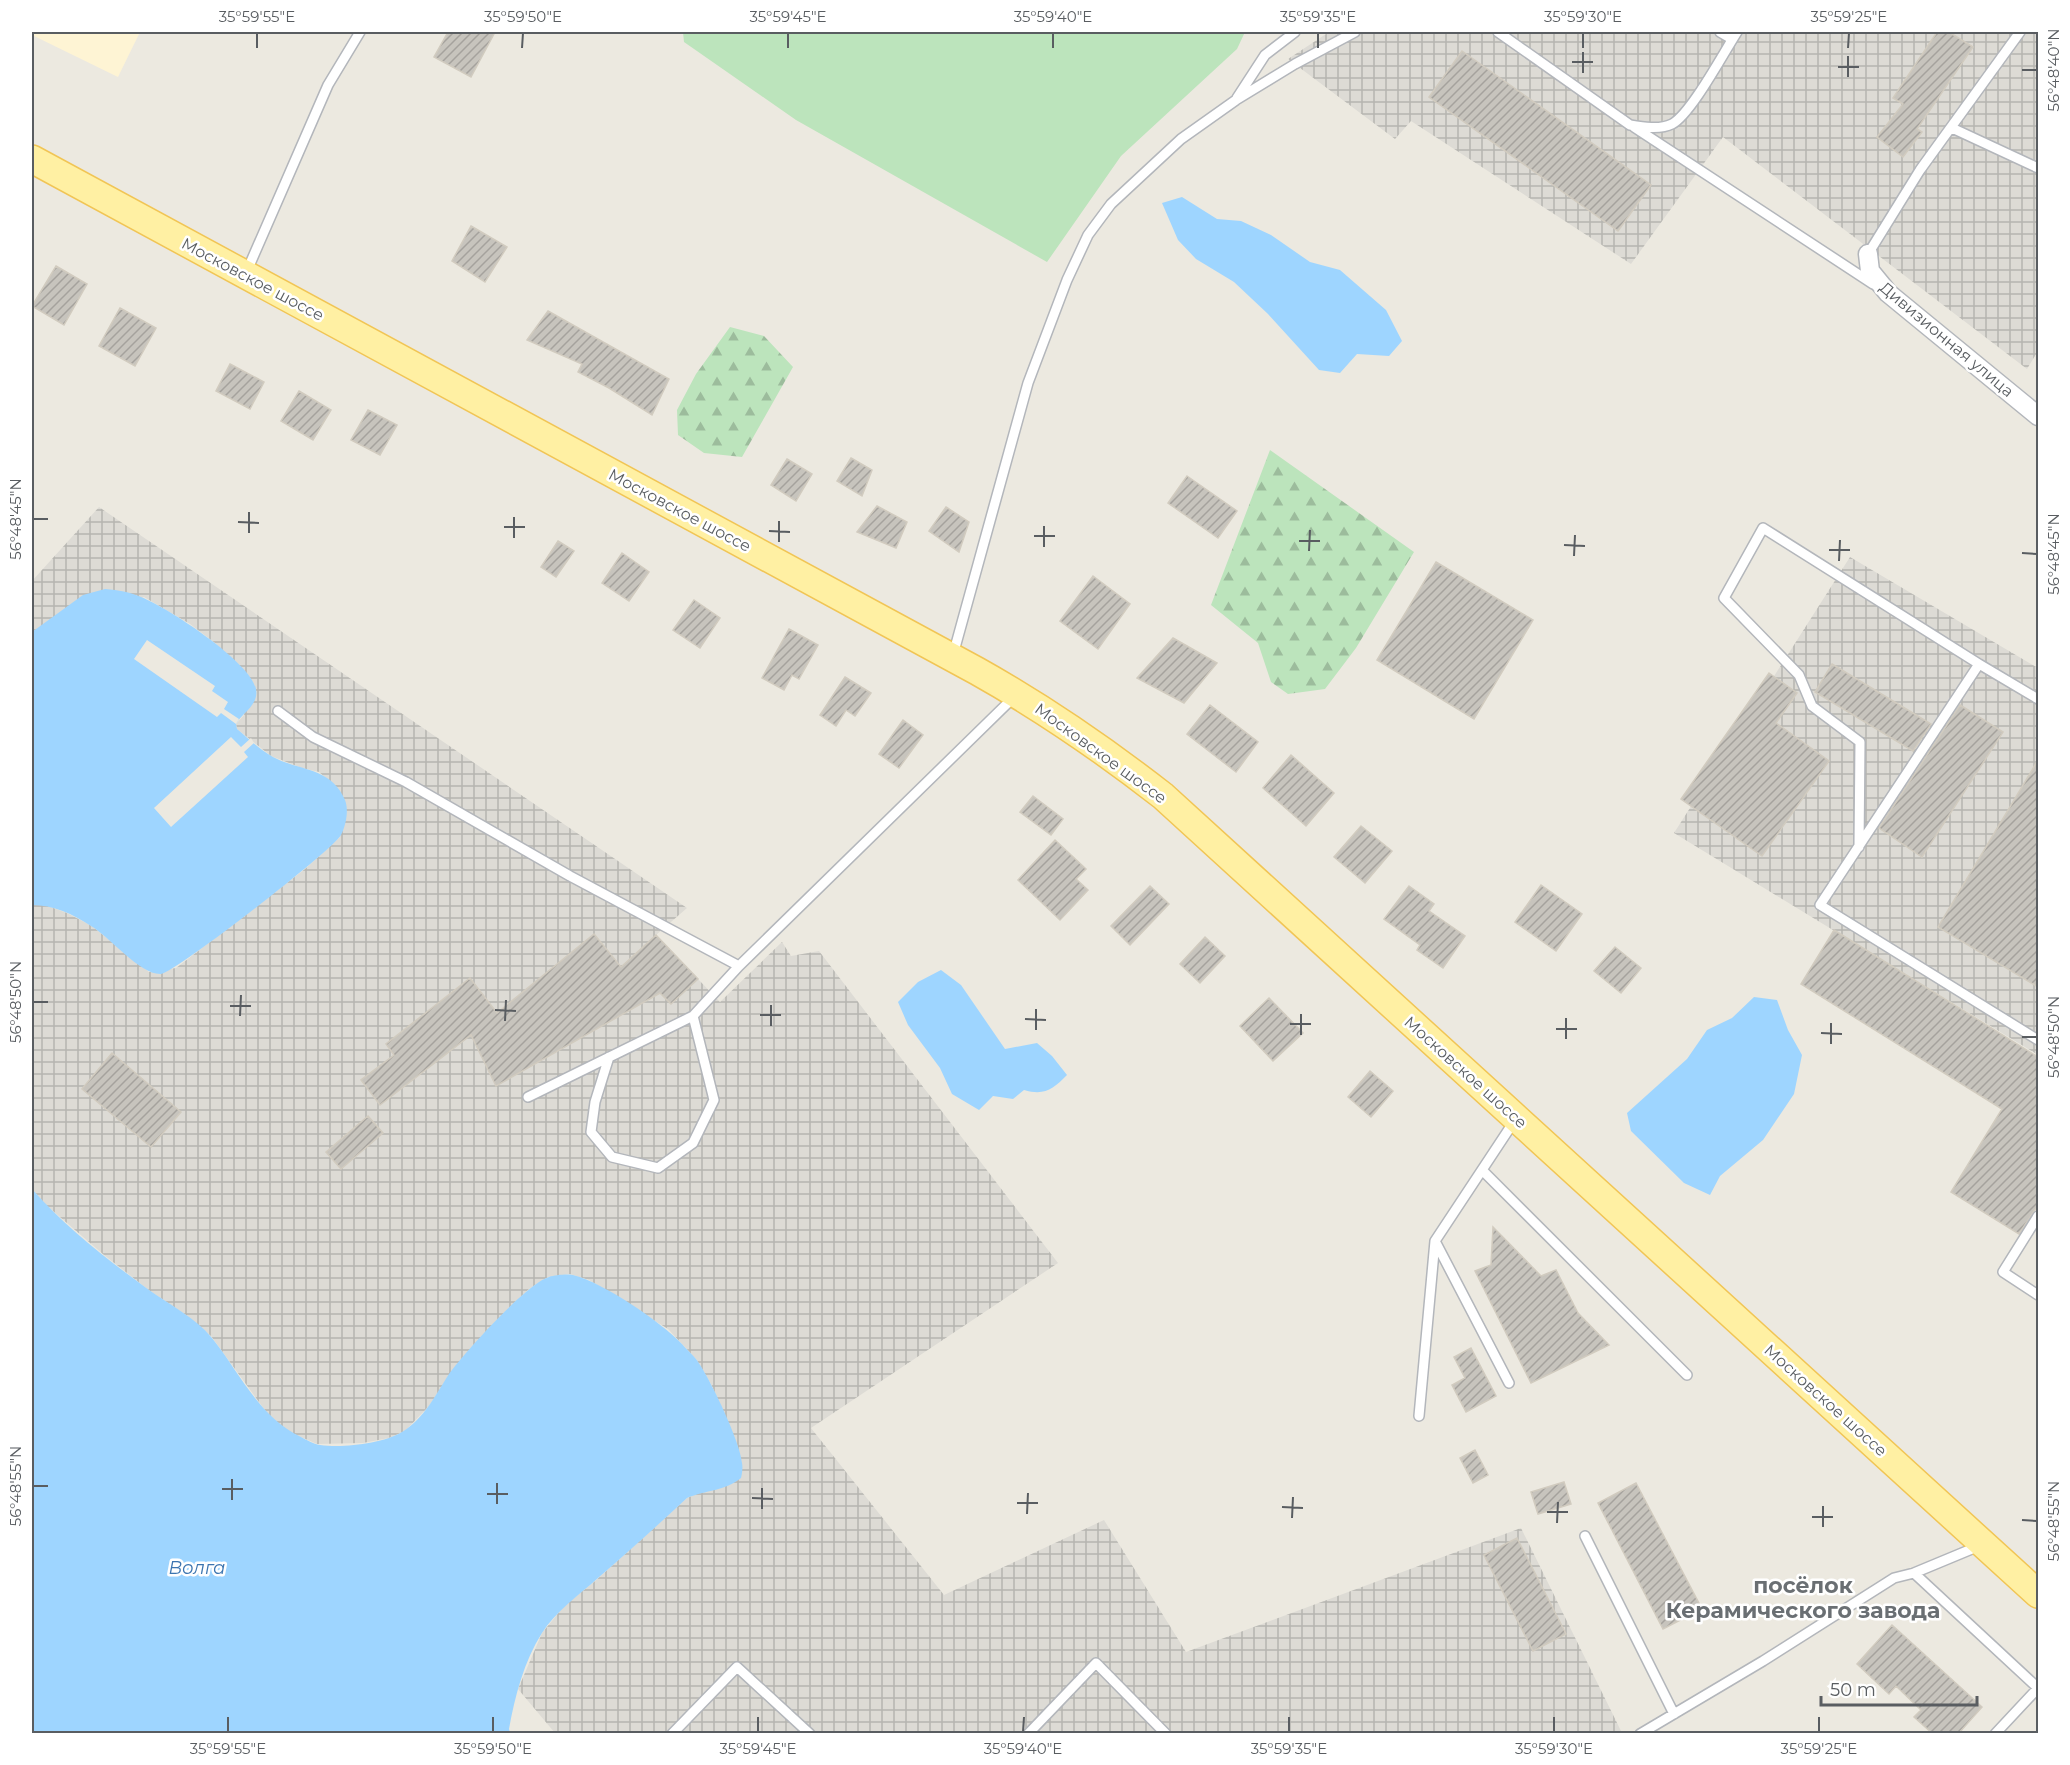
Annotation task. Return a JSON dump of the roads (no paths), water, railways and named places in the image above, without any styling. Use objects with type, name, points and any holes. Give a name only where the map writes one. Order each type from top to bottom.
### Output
[{"type":"main road","name":"Московское шоссе","points":[[32,159],[952,658],[1017,694],[1088,740],[1163,796],[2038,1594]]},
{"type":"street","name":"Дивизионная улица","points":[[1868,254],[1870,271],[1888,293],[2038,416]]},
{"type":"lane","points":[[245,275],[328,85],[360,32]]},
{"type":"lane","points":[[1236,100],[1265,55],[1295,32]]},
{"type":"lane","points":[[952,658],[1028,383],[1067,280],[1088,235],[1111,204],[1181,139],[1236,100],[1295,64],[1355,32]]},
{"type":"lane","points":[[1498,32],[1630,125],[1888,293]]},
{"type":"lane","points":[[1630,125],[1649,128],[1671,125],[1687,111],[1735,35],[1720,32]]},
{"type":"lane","points":[[1868,254],[1920,170],[2020,32]]},
{"type":"lane","points":[[1952,128],[2038,168]]},
{"type":"lane","points":[[1858,847],[1860,742],[1812,706],[1799,675],[1724,598],[1763,528],[2038,699]]},
{"type":"lane","points":[[1979,664],[1820,905],[2038,1040]]},
{"type":"lane","points":[[528,1097],[693,1016],[739,966],[1017,694]]},
{"type":"lane","points":[[279,711],[313,737],[406,782],[570,876],[739,966]]},
{"type":"lane","points":[[609,1057],[595,1102],[591,1132],[612,1158],[658,1168],[693,1143],[714,1100],[693,1016]]},
{"type":"lane","points":[[1419,1416],[1435,1241],[1516,1118]]},
{"type":"lane","points":[[1482,1170],[1687,1375]]},
{"type":"lane","points":[[2038,1216],[2003,1272],[2038,1295]]},
{"type":"lane","points":[[1435,1241],[1509,1383]]},
{"type":"lane","points":[[1585,1536],[1674,1714]]},
{"type":"lane","points":[[1640,1734],[1763,1662],[1894,1578],[1914,1573],[1984,1544]]},
{"type":"lane","points":[[1914,1573],[2038,1688],[1995,1734]]},
{"type":"lane","points":[[1028,1734],[1096,1663],[1166,1734]]},
{"type":"lane","points":[[672,1734],[737,1666],[810,1734]]},
{"type":"water","points":[[1182,197],[1217,219],[1241,221],[1271,235],[1310,262],[1340,270],[1386,310],[1402,341],[1389,356],[1357,354],[1340,373],[1319,370],[1268,314],[1234,282],[1196,259],[1178,240],[1162,203]]},
{"type":"water","points":[[105,589],[141,597],[169,612],[206,637],[240,665],[251,678],[256,695],[250,708],[236,724],[237,729],[273,757],[314,771],[332,781],[339,789],[347,808],[343,831],[332,845],[222,934],[161,974],[153,973],[135,962],[99,931],[77,918],[55,908],[32,905],[32,632],[83,595]]},
{"type":"water","points":[[941,970],[961,985],[1005,1049],[1037,1043],[1052,1056],[1067,1075],[1043,1092],[1024,1090],[1013,1099],[993,1096],[979,1110],[952,1094],[940,1068],[908,1025],[898,1002],[918,982]]},
{"type":"water","points":[[1754,997],[1777,1000],[1788,1030],[1802,1055],[1794,1094],[1763,1140],[1720,1176],[1710,1195],[1684,1183],[1631,1131],[1627,1113],[1687,1059],[1707,1030],[1732,1018]]},
{"type":"water","name":"Волга","points":[[32,1189],[58,1217],[103,1255],[206,1331],[251,1393],[273,1418],[312,1443],[329,1446],[362,1444],[384,1440],[410,1427],[423,1413],[457,1364],[511,1305],[539,1282],[549,1277],[573,1275],[615,1294],[646,1314],[696,1359],[716,1394],[736,1441],[742,1465],[741,1478],[722,1488],[687,1498],[554,1618],[542,1633],[525,1667],[514,1704],[510,1733],[32,1733]]},
{"type":"district","name":"посёлок Керамического завода","points":[[1803,1598]]}]
